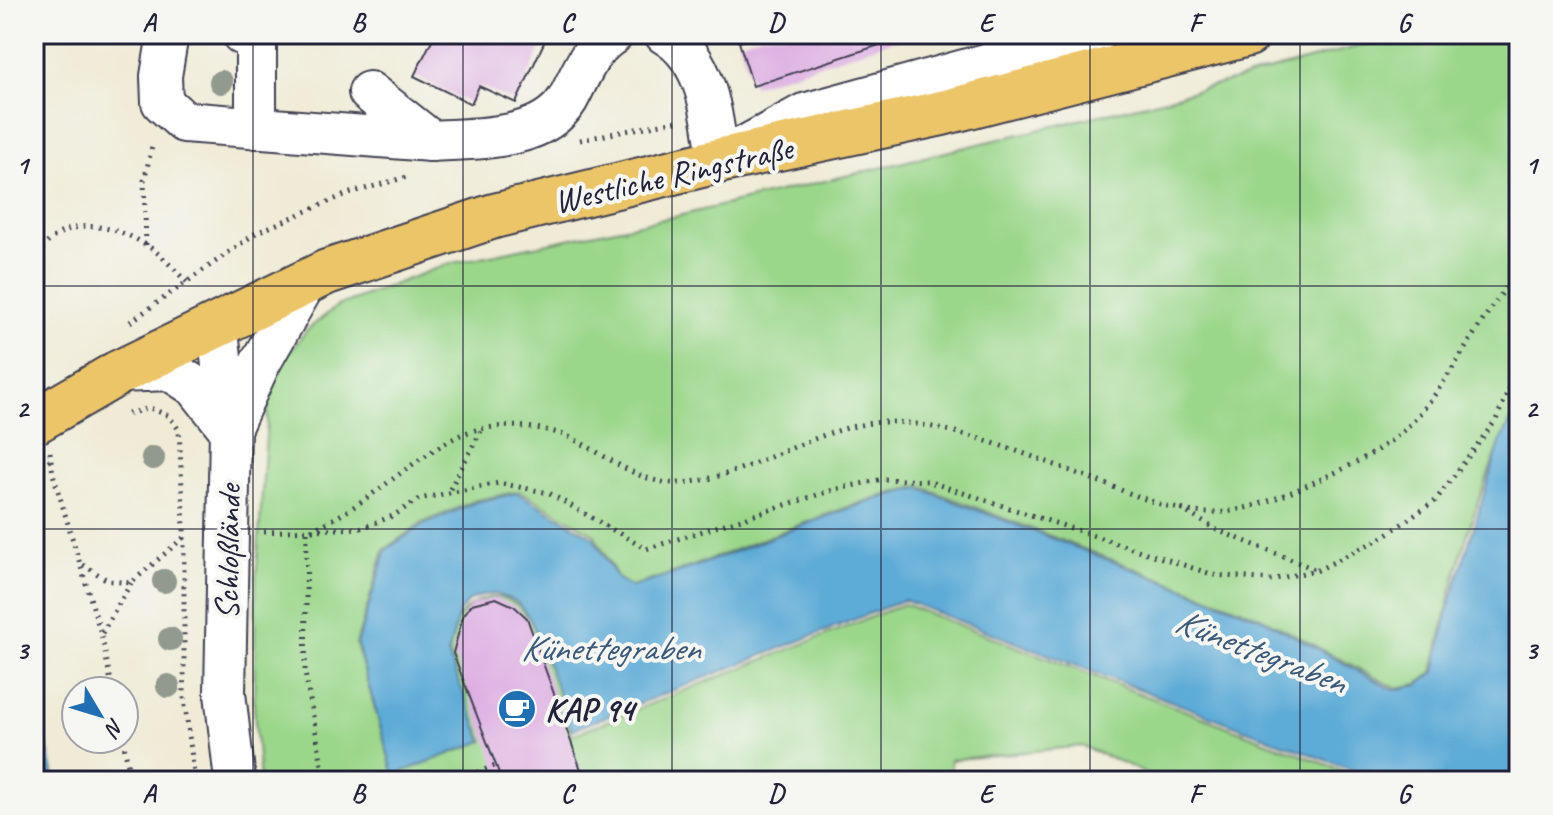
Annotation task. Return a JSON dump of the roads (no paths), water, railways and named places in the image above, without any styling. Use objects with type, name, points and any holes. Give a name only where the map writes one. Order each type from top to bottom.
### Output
[{"type":"main road","name":"Westliche Ringstraße","points":[[122,393],[217,324],[317,277],[494,216],[718,161],[942,113],[1248,34]]},
{"type":"main road","points":[[41,417],[122,393]]},
{"type":"street","points":[[168,34],[161,76],[162,102],[184,122],[431,141],[500,136],[537,126],[565,103],[592,52],[613,34]]},
{"type":"street","points":[[242,34],[256,40],[256,128]]},
{"type":"street","points":[[665,34],[681,43],[701,76],[718,161]]},
{"type":"street","name":"Westliche Ringstraße","points":[[718,161],[804,114],[1095,34]]},
{"type":"street","points":[[369,92],[431,141]]},
{"type":"street","points":[[122,393],[170,370],[196,387],[230,430],[260,363],[317,277]]},
{"type":"street","name":"Schloßlände","points":[[217,324],[230,430],[225,693],[235,781]]},
{"type":"water","name":"Künettegraben","points":[[1519,407],[1519,781],[1381,781],[904,600],[572,730],[531,620],[516,601],[496,594],[470,600],[459,612],[448,655],[483,741],[394,775],[357,644],[386,550],[421,526],[476,502],[518,493],[593,537],[617,578],[631,587],[846,509],[919,488],[1259,617],[1393,690],[1418,685],[1435,672],[1448,610],[1500,443]]},
{"type":"water","points":[[34,686],[55,781],[34,781]]},
{"type":"place","name":"KAP 94","points":[[517,709]]}]
